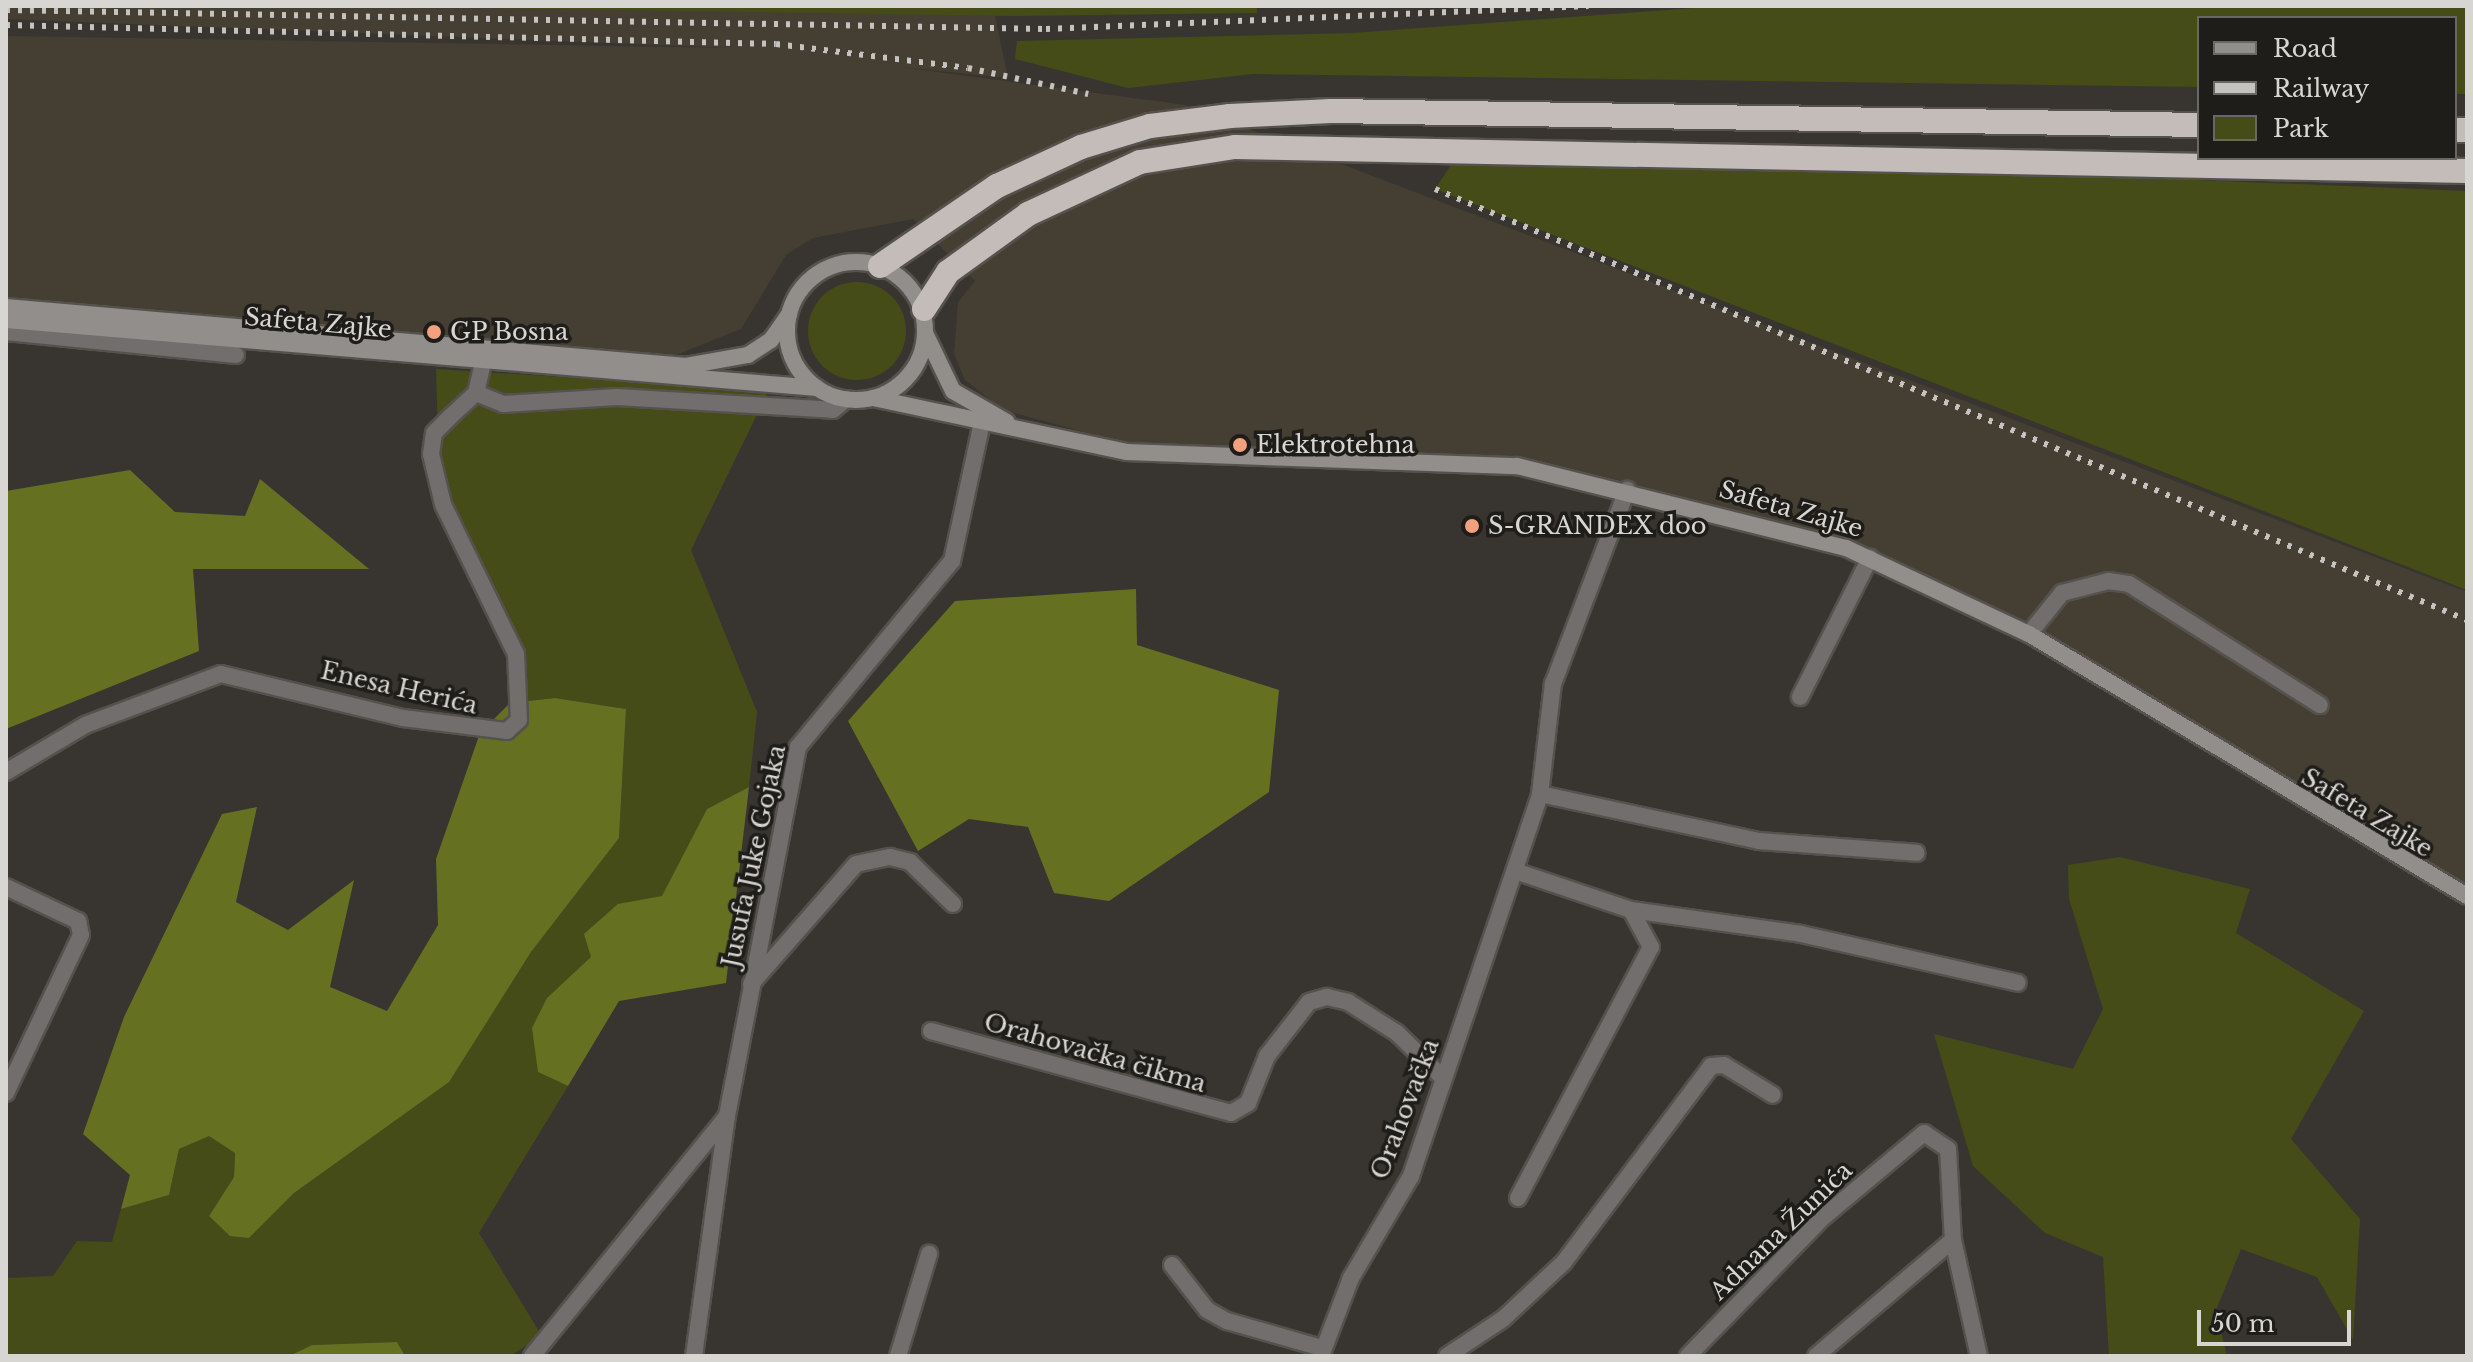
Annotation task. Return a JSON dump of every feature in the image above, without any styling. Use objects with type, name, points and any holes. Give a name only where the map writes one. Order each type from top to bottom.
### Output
[{"type":"highway","points":[[880,266],[1023,172],[1130,131],[1202,119],[1331,111],[2197,125]]},
{"type":"highway","points":[[924,321],[948,272],[1028,214],[1140,162],[1182,153],[1330,143],[2467,171]]},
{"type":"highway","points":[[2003,160],[2467,186]]},
{"type":"main road","name":"Safeta Zajke","points":[[6,307],[686,366],[748,355],[771,340],[814,276],[835,266],[880,266],[924,321],[953,391],[1018,429]]},
{"type":"main road","points":[[789,314],[791,355],[817,388]]},
{"type":"main road","name":"Safeta Zajke","points":[[6,320],[817,388],[846,399],[873,398],[1140,453],[1483,462],[1627,490],[1870,558],[2029,634],[2467,896]]},
{"type":"main road","points":[[873,398],[910,374],[924,321]]},
{"type":"street","points":[[6,332],[236,355]]},
{"type":"street","points":[[483,362],[476,393],[503,404],[617,397],[833,410],[846,399]]},
{"type":"street","name":"Enesa Herića","points":[[6,772],[85,725],[221,674],[403,718],[507,731],[519,720],[516,654],[443,504],[431,454],[434,433],[476,393]]},
{"type":"street","name":"Jusufa Juke Gojaka","points":[[694,1356],[727,1116],[798,747],[952,561],[982,422]]},
{"type":"street","name":"Orahovačka","points":[[1321,1352],[1351,1278],[1411,1176],[1540,794],[1553,684],[1627,490]]},
{"type":"street","points":[[1800,697],[1870,558]]},
{"type":"street","points":[[2029,634],[2062,593],[2108,581],[2129,584],[2320,705]]},
{"type":"street","points":[[1540,794],[1759,841],[1917,853]]},
{"type":"street","points":[[750,985],[856,864],[890,857],[910,862],[953,904]]},
{"type":"street","points":[[1515,871],[1631,910],[1801,934],[2018,983]]},
{"type":"street","points":[[6,887],[59,909],[78,921],[81,935],[6,1093]]},
{"type":"street","points":[[1518,1198],[1651,947],[1631,910]]},
{"type":"street","name":"Orahovačka čikma","points":[[931,1031],[1231,1113],[1248,1103],[1267,1056],[1309,1002],[1338,998],[1397,1033],[1443,1078]]},
{"type":"street","points":[[1447,1356],[1503,1319],[1564,1262],[1711,1066],[1724,1065],[1773,1095]]},
{"type":"street","name":"Jusufa Juke Gojaka","points":[[532,1356],[727,1116]]},
{"type":"street","name":"Adnana Žunića","points":[[1688,1356],[1821,1219],[1924,1133],[1948,1149],[1953,1240]]},
{"type":"street","points":[[1816,1356],[1953,1240],[1974,1354]]},
{"type":"street","points":[[898,1356],[929,1254]]},
{"type":"street","points":[[1172,1265],[1207,1310],[1227,1321],[1321,1352]]},
{"type":"shaded area","points":[[6,6],[993,6],[1008,78],[900,67],[1186,105],[2467,592],[2467,896],[2010,627],[1870,558],[1492,466],[1172,456],[1003,410],[965,380],[954,354],[958,302],[975,281],[913,219],[813,238],[786,255],[741,329],[671,357],[6,297],[6,36],[737,48],[6,19]]},
{"type":"green space","points":[[344,6],[1257,6],[1257,13],[1015,16]]},
{"type":"green space","points":[[1722,6],[2467,6],[2467,94],[2457,94],[2457,16],[2197,16],[2197,87],[1253,74],[1128,88],[1015,59],[1017,41],[1352,33]]},
{"type":"green space","points":[[1461,150],[2467,191],[2467,590],[1435,189]]},
{"type":"green space","points":[[857,282],[884,290],[898,304],[906,331],[898,358],[884,372],[857,380],[830,372],[816,358],[808,331],[816,304],[830,290]]},
{"type":"green space","points":[[436,369],[769,390],[691,550],[757,712],[749,787],[707,809],[662,897],[547,998],[538,1072],[568,1086],[479,1233],[542,1336],[510,1356],[405,1356],[397,1342],[312,1345],[289,1356],[6,1356],[7,1278],[53,1276],[77,1241],[112,1242],[121,1209],[169,1195],[179,1149],[208,1135],[235,1152],[234,1177],[209,1216],[249,1238],[294,1193],[448,1082],[531,952],[619,838],[626,709],[555,698],[510,703],[514,649],[440,503]]},
{"type":"green space","points":[[130,470],[175,512],[245,516],[260,479],[369,569],[193,569],[199,651],[6,729],[6,491]]},
{"type":"green space","points":[[1136,589],[1137,645],[1279,690],[1269,792],[1109,901],[1054,893],[1028,827],[969,819],[918,851],[848,721],[955,601]]},
{"type":"green space","points":[[555,698],[626,709],[619,838],[531,952],[449,1082],[294,1193],[249,1238],[230,1236],[209,1216],[234,1177],[235,1153],[209,1136],[179,1149],[169,1195],[121,1209],[130,1175],[83,1134],[124,1017],[222,814],[257,807],[236,902],[288,930],[354,880],[330,987],[387,1011],[438,925],[436,859],[480,733],[510,703]]},
{"type":"green space","points":[[749,787],[726,983],[619,1001],[568,1086],[538,1072],[532,1028],[547,998],[591,957],[584,934],[618,904],[662,896],[707,809]]},
{"type":"green space","points":[[2120,857],[2250,889],[2236,933],[2364,1011],[2291,1139],[2360,1219],[2353,1340],[2317,1277],[2241,1249],[2216,1310],[2227,1356],[2109,1356],[2103,1257],[2045,1233],[1973,1166],[1934,1034],[2073,1069],[2103,1009],[2069,899],[2068,865]]},
{"type":"green space","points":[[397,1342],[405,1356],[289,1356],[312,1345]]},
{"type":"railway","points":[[6,10],[1046,29],[1589,6]]},
{"type":"railway","points":[[6,25],[776,44],[968,68],[1088,94]]},
{"type":"railway","points":[[1435,189],[2467,620]]},
{"type":"place","name":"GP Bosna","points":[[434,332]]},
{"type":"place","name":"Elektrotehna","points":[[1240,445]]},
{"type":"place","name":"S-GRANDEX doo","points":[[1472,526]]}]
